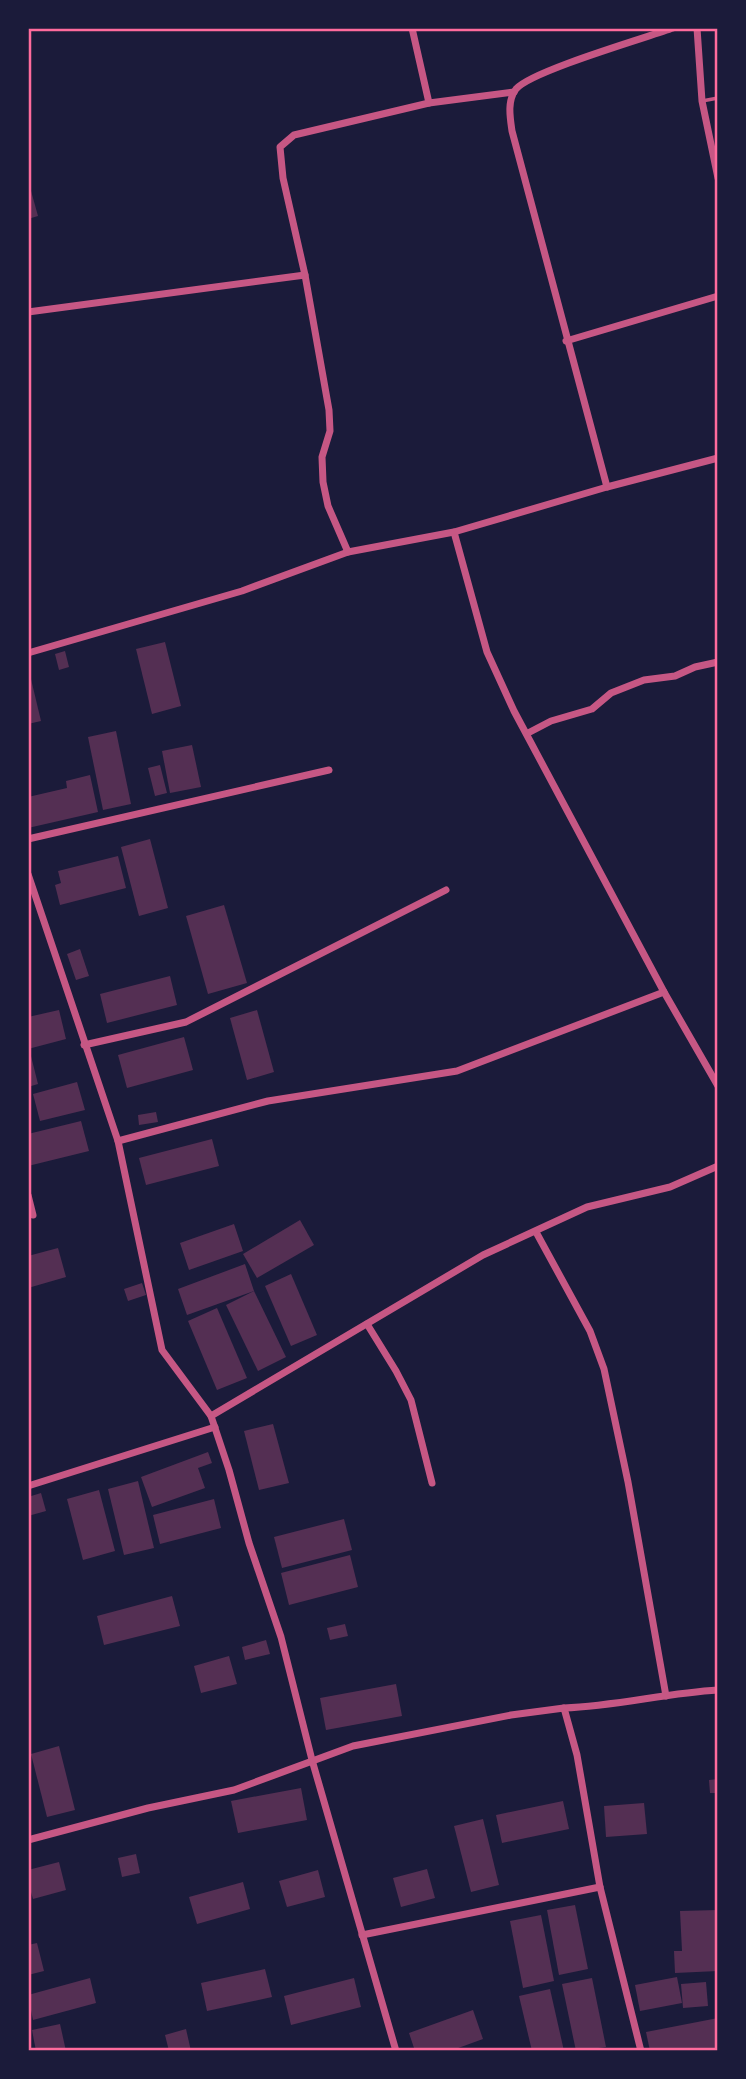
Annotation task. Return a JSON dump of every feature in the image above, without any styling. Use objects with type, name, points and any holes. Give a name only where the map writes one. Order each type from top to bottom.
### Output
[{"type":"street","points":[[412,28],[429,103]]},
{"type":"street","points":[[607,487],[566,341],[512,131],[509,108],[514,92],[523,83],[673,28]]},
{"type":"street","points":[[697,28],[702,101],[718,178]]},
{"type":"street","points":[[348,552],[328,506],[323,482],[322,457],[330,431],[329,410],[305,275],[283,178],[281,147],[294,135],[429,103],[514,92]]},
{"type":"street","points":[[28,312],[305,275]]},
{"type":"street","points":[[566,341],[718,296]]},
{"type":"street","points":[[28,653],[242,591],[348,552],[454,532],[718,458]]},
{"type":"street","points":[[454,532],[486,652],[514,711],[664,992],[718,1086]]},
{"type":"street","points":[[528,733],[551,721],[592,709],[611,693],[644,680],[674,676],[695,667],[718,662]]},
{"type":"street","points":[[28,839],[329,770]]},
{"type":"street","points":[[28,874],[118,1141],[162,1350],[211,1416],[215,1427],[248,1543],[281,1637],[312,1760],[396,2051]]},
{"type":"street","points":[[84,1045],[186,1022],[446,890]]},
{"type":"street","points":[[118,1141],[268,1101],[457,1071],[664,992]]},
{"type":"street","points":[[211,1416],[483,1255],[587,1207],[670,1187],[718,1166]]},
{"type":"street","points":[[28,1195],[33,1214]]},
{"type":"street","points":[[536,1232],[590,1331],[604,1369],[628,1482],[666,1696]]},
{"type":"street","points":[[367,1324],[411,1400],[432,1483]]},
{"type":"street","points":[[28,1486],[215,1427]]},
{"type":"street","points":[[28,1840],[148,1808],[234,1790],[353,1746],[511,1715],[605,1706],[718,1690]]},
{"type":"street","points":[[564,1708],[577,1755],[600,1887],[641,2051]]},
{"type":"street","points":[[362,1935],[600,1887]]},
{"type":"lane","points":[[702,101],[718,98]]},
{"type":"building","points":[[28,180],[38,216],[28,219]]},
{"type":"building","points":[[165,642],[181,706],[152,714],[136,649]]},
{"type":"building","points":[[65,651],[69,667],[59,670],[55,654]]},
{"type":"building","points":[[31,679],[41,721],[28,724],[28,680]]},
{"type":"building","points":[[116,731],[131,804],[103,810],[88,737]]},
{"type":"building","points":[[192,745],[201,787],[170,793],[162,751]]},
{"type":"building","points":[[160,765],[167,793],[155,796],[148,768]]},
{"type":"building","points":[[90,775],[98,812],[28,828],[28,814],[31,813],[28,797],[67,788],[66,781]]},
{"type":"building","points":[[150,839],[168,908],[139,916],[121,847]]},
{"type":"building","points":[[118,856],[126,888],[60,905],[55,885],[61,883],[58,871]]},
{"type":"building","points":[[224,905],[247,983],[208,994],[186,916]]},
{"type":"building","points":[[80,949],[89,976],[76,980],[67,954]]},
{"type":"building","points":[[170,976],[177,1005],[107,1023],[100,994]]},
{"type":"building","points":[[59,1010],[66,1039],[28,1049],[28,1017]]},
{"type":"building","points":[[257,1010],[274,1072],[247,1080],[230,1018]]},
{"type":"building","points":[[184,1037],[193,1070],[127,1088],[118,1055]]},
{"type":"building","points":[[31,1056],[38,1084],[28,1087],[28,1057]]},
{"type":"building","points":[[77,1082],[85,1110],[40,1121],[33,1094]]},
{"type":"building","points":[[156,1112],[158,1122],[139,1125],[138,1115]]},
{"type":"building","points":[[81,1121],[89,1151],[28,1166],[28,1134]]},
{"type":"building","points":[[212,1139],[219,1166],[146,1185],[139,1158]]},
{"type":"building","points":[[300,1220],[314,1245],[257,1278],[243,1254]]},
{"type":"building","points":[[234,1224],[243,1251],[189,1270],[180,1243]]},
{"type":"building","points":[[58,1248],[66,1277],[28,1288],[28,1256]]},
{"type":"building","points":[[245,1264],[254,1291],[187,1315],[178,1289]]},
{"type":"building","points":[[291,1274],[317,1335],[291,1346],[265,1286]]},
{"type":"building","points":[[142,1283],[146,1295],[128,1301],[124,1289]]},
{"type":"building","points":[[254,1291],[286,1357],[258,1371],[226,1305]]},
{"type":"building","points":[[217,1308],[247,1378],[217,1390],[188,1321]]},
{"type":"building","points":[[273,1424],[289,1483],[259,1490],[244,1431]]},
{"type":"building","points":[[208,1452],[212,1463],[198,1468],[205,1488],[152,1507],[141,1477]]},
{"type":"building","points":[[138,1481],[154,1548],[124,1555],[108,1489]]},
{"type":"building","points":[[99,1490],[115,1551],[83,1560],[67,1499]]},
{"type":"building","points":[[41,1493],[46,1511],[28,1516],[28,1497]]},
{"type":"building","points":[[214,1499],[221,1528],[160,1544],[153,1515]]},
{"type":"building","points":[[344,1519],[352,1550],[282,1568],[274,1537]]},
{"type":"building","points":[[350,1555],[358,1587],[289,1605],[281,1573]]},
{"type":"building","points":[[172,1596],[180,1626],[104,1645],[97,1616]]},
{"type":"building","points":[[345,1624],[348,1636],[330,1640],[327,1628]]},
{"type":"building","points":[[266,1640],[270,1654],[245,1660],[242,1647]]},
{"type":"building","points":[[229,1656],[237,1684],[201,1693],[194,1666]]},
{"type":"building","points":[[396,1684],[402,1716],[326,1730],[320,1698]]},
{"type":"building","points":[[59,1746],[75,1810],[47,1817],[31,1754]]},
{"type":"building","points":[[718,1779],[718,1793],[710,1793],[709,1780]]},
{"type":"building","points":[[301,1788],[307,1820],[238,1833],[231,1801]]},
{"type":"building","points":[[563,1801],[569,1829],[502,1843],[496,1815]]},
{"type":"building","points":[[644,1803],[647,1834],[606,1837],[604,1806]]},
{"type":"building","points":[[483,1819],[499,1885],[471,1892],[454,1826]]},
{"type":"building","points":[[136,1854],[140,1873],[122,1877],[118,1858]]},
{"type":"building","points":[[59,1862],[66,1890],[33,1899],[28,1870]]},
{"type":"building","points":[[427,1869],[435,1898],[401,1907],[393,1878]]},
{"type":"building","points":[[318,1870],[325,1897],[287,1907],[279,1881]]},
{"type":"building","points":[[243,1882],[250,1909],[197,1924],[189,1897]]},
{"type":"building","points":[[575,1905],[588,1969],[559,1975],[547,1910]]},
{"type":"building","points":[[718,1910],[718,1971],[675,1973],[674,1951],[682,1951],[680,1911]]},
{"type":"building","points":[[541,1915],[554,1981],[523,1988],[510,1921]]},
{"type":"building","points":[[37,1943],[44,1971],[28,1975],[28,1945]]},
{"type":"building","points":[[265,1969],[272,1997],[207,2011],[201,1983]]},
{"type":"building","points":[[677,1977],[682,2003],[640,2011],[635,1985]]},
{"type":"building","points":[[90,1978],[96,2003],[33,2020],[28,1995]]},
{"type":"building","points":[[354,1978],[361,2007],[291,2025],[284,1996]]},
{"type":"building","points":[[592,1978],[606,2047],[576,2051],[562,1984]]},
{"type":"building","points":[[706,1982],[708,2006],[683,2008],[681,1984]]},
{"type":"building","points":[[550,1989],[564,2051],[532,2051],[519,1996]]},
{"type":"building","points":[[473,2010],[483,2039],[450,2051],[415,2051],[409,2033]]},
{"type":"building","points":[[718,2018],[718,2051],[650,2051],[646,2032]]},
{"type":"building","points":[[60,2024],[66,2051],[36,2051],[32,2030]]},
{"type":"building","points":[[186,2029],[191,2051],[169,2051],[165,2035]]}]
